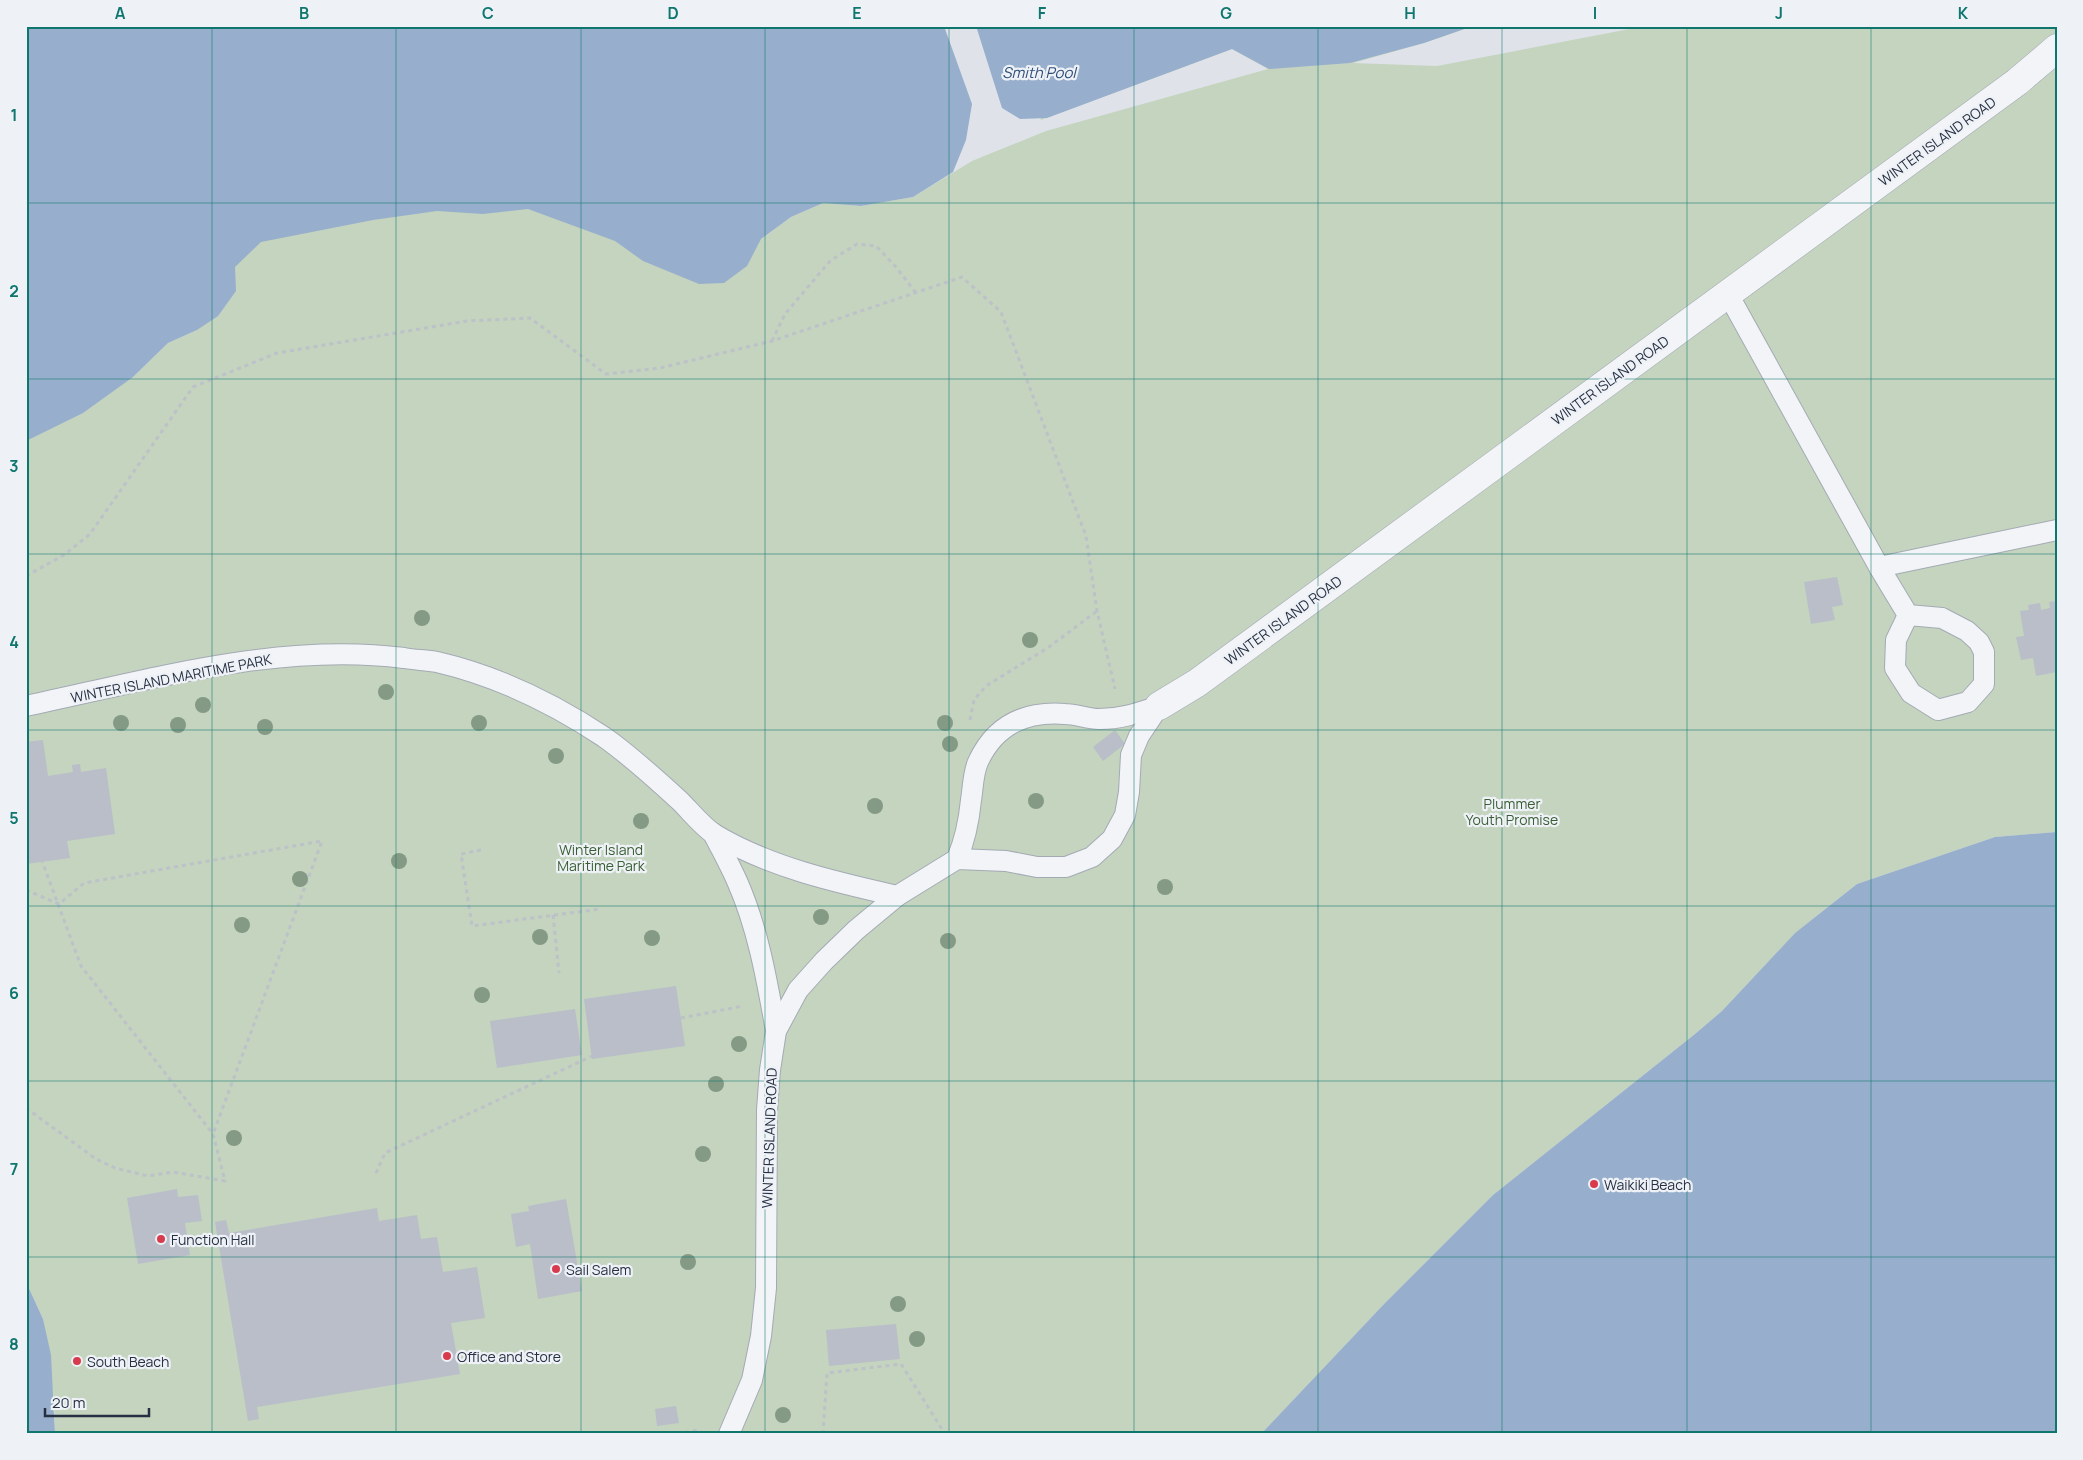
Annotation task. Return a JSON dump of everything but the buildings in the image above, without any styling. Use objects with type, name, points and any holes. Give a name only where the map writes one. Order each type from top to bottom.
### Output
[{"type":"street","name":"WINTER ISLAND ROAD","points":[[1159,706],[1196,683],[1728,294],[2017,82],[2057,48]]},
{"type":"lane","points":[[1728,294],[1879,567],[1908,615]]},
{"type":"lane","points":[[1879,567],[2057,530]]},
{"type":"lane","points":[[1908,615],[1942,618],[1967,631],[1979,642],[1984,652],[1984,684],[1968,702],[1938,710],[1912,693],[1895,668],[1896,640],[1908,615]]},
{"type":"lane","name":"WINTER ISLAND MARITIME PARK","points":[[26,706],[236,663],[290,656],[343,654],[386,656],[435,662],[482,675],[548,703],[605,738],[653,776],[713,833],[762,858],[838,882],[897,896]]},
{"type":"lane","name":"WINTER ISLAND ROAD","points":[[957,859],[968,823],[977,764],[991,740],[1012,722],[1037,714],[1066,714],[1097,719],[1127,717],[1159,706]]},
{"type":"lane","name":"WINTER ISLAND ROAD","points":[[729,1434],[752,1380],[762,1336],[766,1288],[767,1110],[776,1031],[798,990],[824,960],[897,896],[957,859],[1006,861],[1037,867],[1066,867],[1092,857],[1112,839],[1125,815],[1129,792],[1131,755],[1139,736],[1159,706]]},
{"type":"lane","name":"WINTER ISLAND MARITIME PARK","points":[[713,833],[738,882],[753,926],[771,1001],[776,1031]]},
{"type":"path","points":[[772,341],[785,314],[807,286],[830,261],[857,244],[876,246],[916,293]]},
{"type":"path","points":[[26,576],[64,555],[90,534],[192,387],[277,353],[467,321],[530,318],[606,374],[660,368],[772,341],[962,277],[1001,312],[1086,536],[1096,611],[1112,681],[1127,717]]},
{"type":"path","points":[[977,764],[968,733],[974,700],[986,686],[1049,647],[1096,611]]},
{"type":"path","points":[[59,904],[84,883],[322,841],[213,1134]]},
{"type":"path","points":[[481,850],[460,854],[472,926],[600,909]]},
{"type":"path","points":[[26,1108],[96,1158],[115,1168],[148,1176],[173,1172],[226,1181],[213,1134],[81,966],[42,862]]},
{"type":"path","points":[[26,890],[59,904]]},
{"type":"path","points":[[553,915],[560,973]]},
{"type":"path","points":[[681,1018],[771,1001]]},
{"type":"path","points":[[376,1173],[385,1153],[592,1056]]},
{"type":"path","points":[[823,1434],[827,1373],[901,1364],[944,1434]]},
{"type":"path","points":[[677,1434],[698,1430],[703,1434]]},
{"type":"green space","points":[[1473,26],[1424,43],[1353,63],[1437,66],[1645,26],[2057,26],[2057,832],[1995,837],[1857,884],[1795,933],[1722,1011],[1493,1195],[1385,1303],[1261,1434],[55,1434],[54,1401],[43,1319],[26,1282],[26,422],[133,377],[168,343],[197,330],[26,113],[761,239],[791,217],[823,203],[861,206],[913,197],[972,161],[1046,131],[1268,69],[1232,49],[1041,120],[1018,59]]},
{"type":"water","points":[[26,26],[944,26],[972,104],[966,140],[953,172],[913,197],[861,206],[823,203],[791,217],[761,239],[747,266],[724,283],[699,284],[643,261],[615,241],[528,209],[483,214],[437,211],[373,220],[261,242],[235,267],[236,291],[218,316],[197,330],[168,343],[133,377],[83,413],[26,441]]},
{"type":"water","name":"Smith Pool","points":[[976,26],[1473,26],[1424,43],[1350,63],[1269,69],[1232,49],[1047,118],[1020,119],[1002,108]]},
{"type":"water","points":[[2057,832],[2057,1434],[1261,1434],[1385,1303],[1493,1195],[1722,1011],[1795,933],[1857,884],[1995,837]]},
{"type":"water","points":[[26,1282],[43,1319],[51,1355],[55,1434],[26,1434]]},
{"type":"place","name":"Waikiki Beach","points":[[1594,1184]]},
{"type":"place","name":"Function Hall","points":[[161,1239]]},
{"type":"place","name":"Sail Salem","points":[[556,1269]]},
{"type":"place","name":"Office and Store","points":[[447,1356]]},
{"type":"place","name":"South Beach","points":[[77,1361]]},
{"type":"park label","name":"Plummer Youth Promise","points":[[1512,812]]},
{"type":"park label","name":"Winter Island Maritime Park","points":[[601,858]]}]
